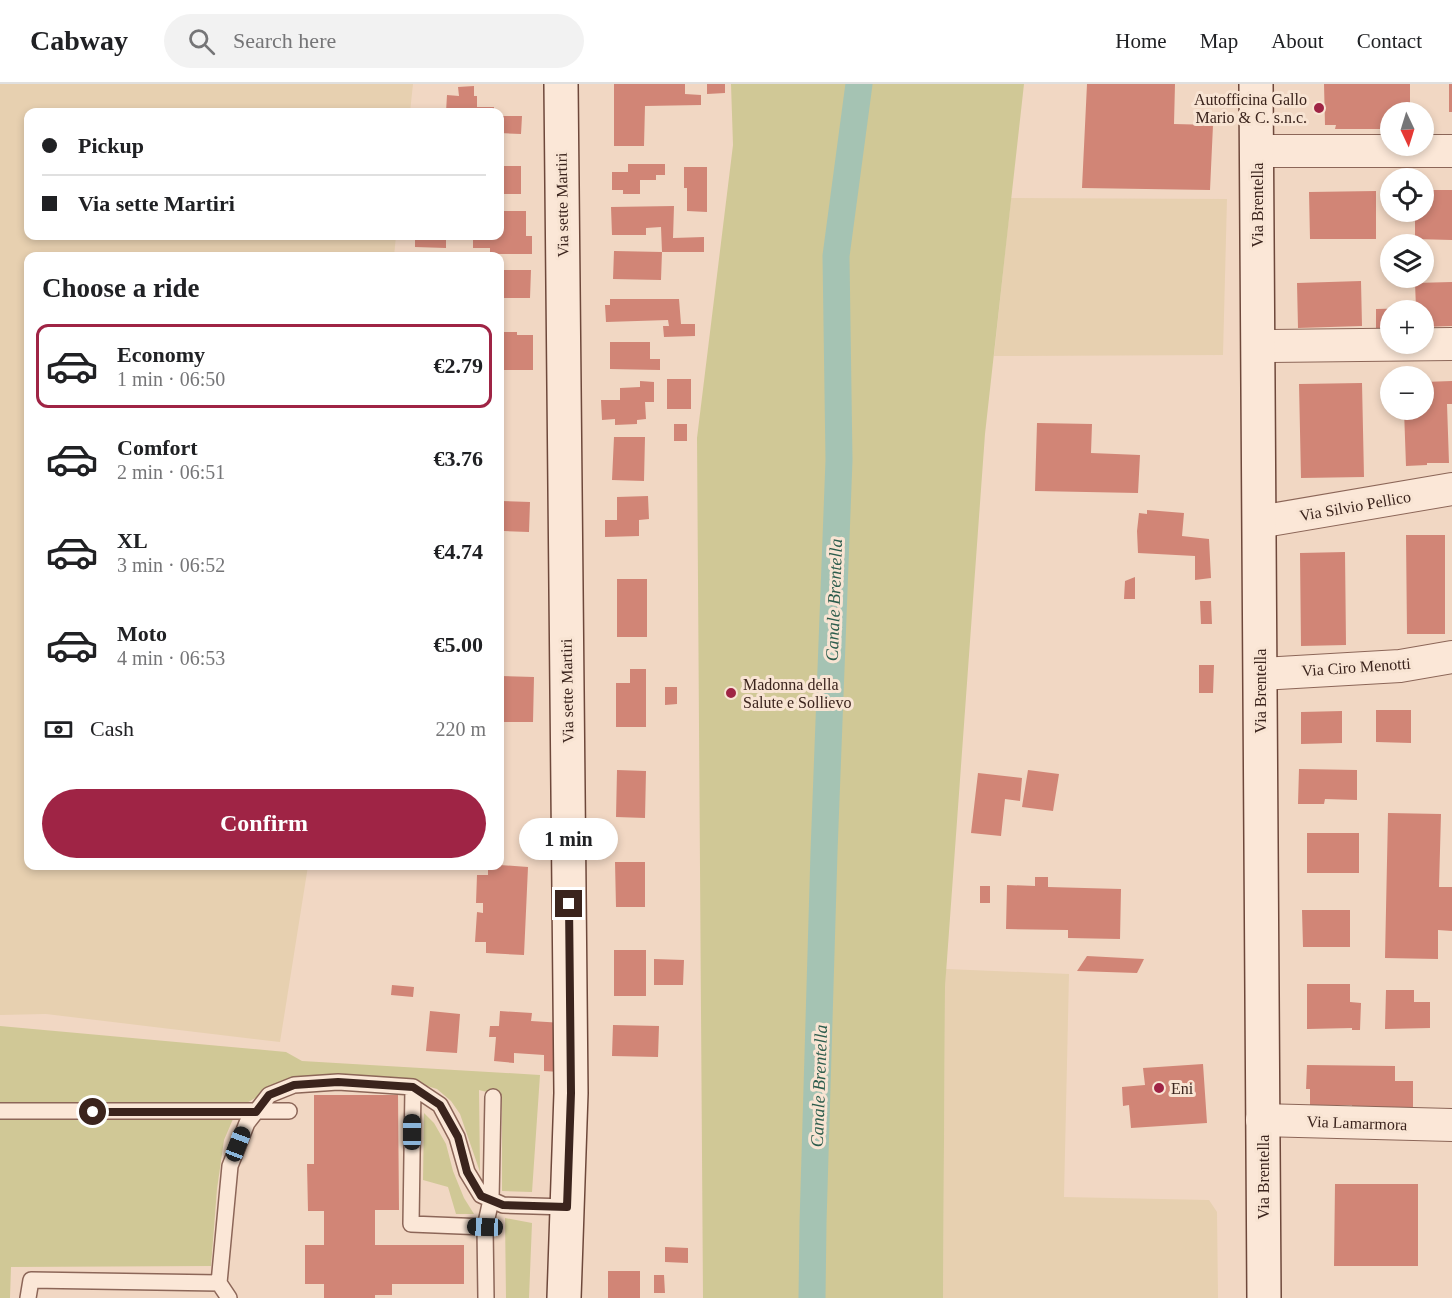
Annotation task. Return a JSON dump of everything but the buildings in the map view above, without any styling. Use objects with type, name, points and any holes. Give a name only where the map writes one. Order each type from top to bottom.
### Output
[{"type":"main road","name":"Via sette Martiri","points":[[561,84],[571,1093],[564,1298]]},
{"type":"main road","name":"Via Brentella","points":[[1256,84],[1264,1298]]},
{"type":"street","points":[[1256,151],[1452,151]]},
{"type":"street","points":[[1258,346],[1452,344]]},
{"type":"street","name":"Via Silvio Pellico","points":[[1259,522],[1452,489]]},
{"type":"street","name":"Via Ciro Menotti","points":[[1260,674],[1400,666],[1452,657]]},
{"type":"street","name":"Via Lamarmora","points":[[1262,1120],[1452,1125]]},
{"type":"lane","points":[[229,1298],[219,1282],[230,1166],[247,1123],[269,1095],[294,1085],[338,1082],[413,1087],[440,1105],[458,1137],[467,1172],[481,1196],[503,1205],[567,1207]]},
{"type":"lane","points":[[413,1087],[411,1224],[485,1227]]},
{"type":"lane","points":[[486,1298],[485,1227],[491,1200],[493,1097]]},
{"type":"lane","points":[[0,1111],[289,1112]]},
{"type":"lane","points":[[28,1298],[31,1280],[219,1282]]},
{"type":"shaded area","points":[[0,84],[413,84],[410,108],[24,108],[24,240],[396,240],[394,252],[24,252],[24,870],[307,870],[280,1042],[46,1014],[0,1015]]},
{"type":"shaded area","points":[[731,84],[1024,84],[985,434],[945,987],[943,1298],[703,1298],[697,438],[733,145]]},
{"type":"shaded area","points":[[1011,198],[1227,199],[1223,355],[994,356]]},
{"type":"shaded area","points":[[946,969],[1069,974],[1064,1197],[1209,1200],[1217,1212],[1218,1298],[943,1298]]},
{"type":"shaded area","points":[[0,1026],[286,1052],[302,1061],[540,1075],[532,1192],[502,1191],[502,1096],[479,1090],[480,1172],[460,1114],[451,1101],[437,1089],[407,1080],[320,1076],[287,1079],[245,1104],[0,1105]]},
{"type":"shaded area","points":[[424,1113],[434,1123],[446,1144],[453,1171],[464,1198],[474,1214],[456,1214],[448,1187],[423,1180]]},
{"type":"shaded area","points":[[0,1117],[233,1119],[224,1140],[217,1189],[211,1266],[11,1267],[10,1298],[0,1298]]},
{"type":"shaded area","points":[[505,1218],[532,1223],[529,1298],[506,1298]]},
{"type":"waterway","name":"Canale Brentella","points":[[812,1298],[824,852],[839,460],[836,256],[859,84]]},
{"type":"place","name":"Autofficina Gallo Mario & C. s.n.c.","points":[[1319,108]]},
{"type":"place","name":"Madonna della Salute e Sollievo","points":[[731,693]]},
{"type":"place","name":"Eni","points":[[1159,1088]]},
{"type":"route","points":[[93,1112],[256,1112],[269,1095],[294,1085],[338,1082],[413,1087],[440,1105],[458,1137],[467,1172],[481,1196],[503,1205],[567,1207],[571,1093],[569,904]]}]
